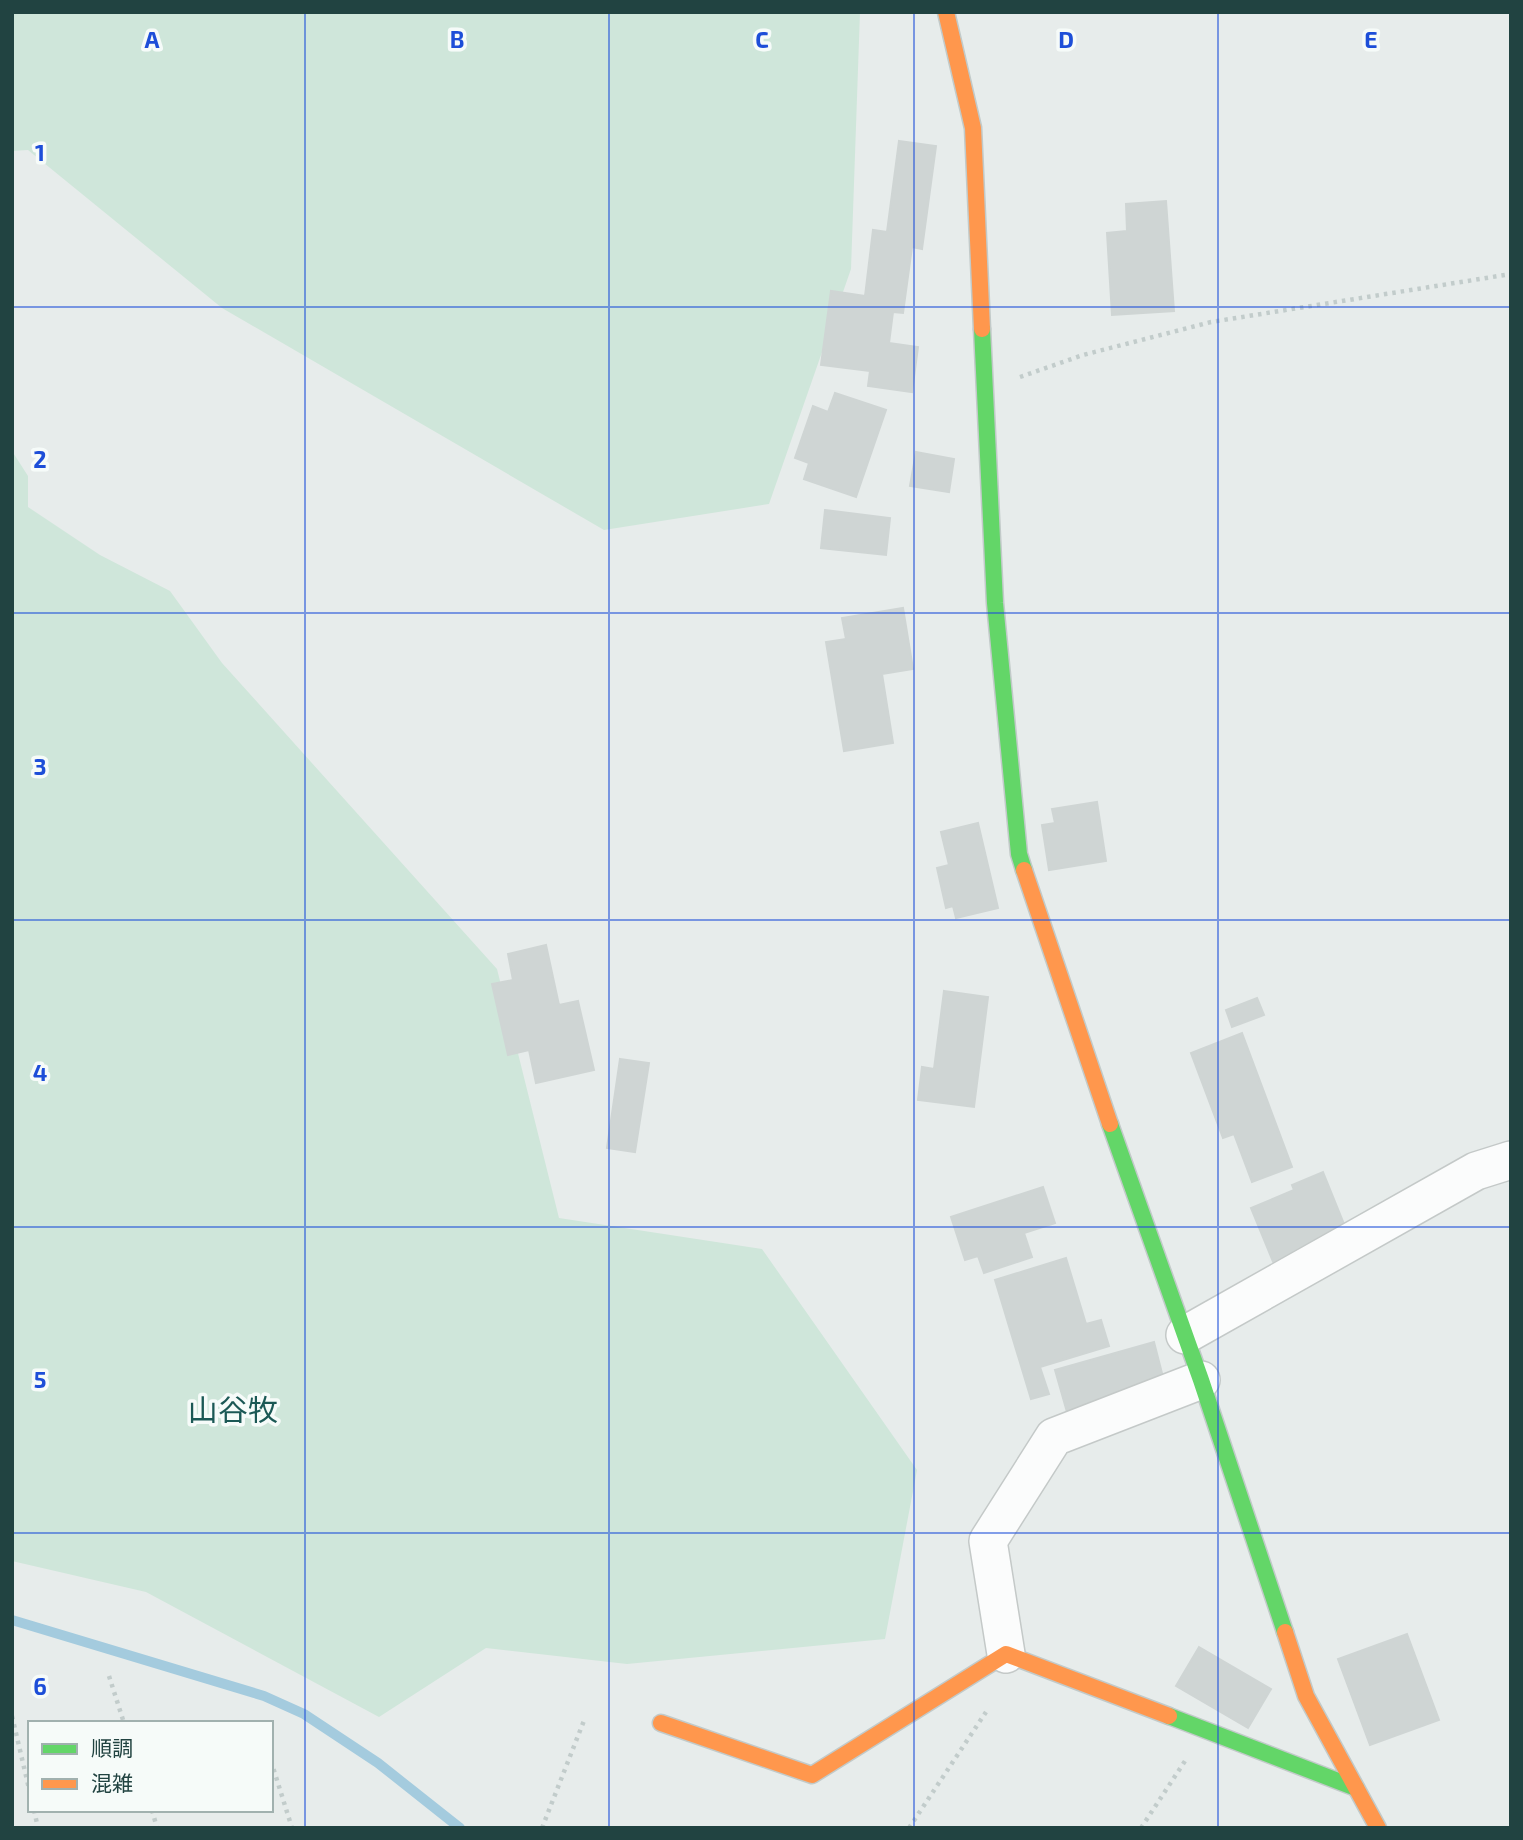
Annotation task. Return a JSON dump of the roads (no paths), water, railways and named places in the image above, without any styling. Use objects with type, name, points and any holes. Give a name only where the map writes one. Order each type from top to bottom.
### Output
[{"type":"street","points":[[946,12],[973,128],[995,603],[1019,854],[1062,986],[1201,1380],[1306,1696],[1378,1828]]},
{"type":"street","points":[[1185,1335],[1476,1171],[1511,1160]]},
{"type":"street","points":[[1006,1654],[988,1541],[1054,1437],[1201,1380]]},
{"type":"street","points":[[661,1723],[812,1775],[1006,1654]]},
{"type":"street","points":[[1006,1654],[1356,1788]]},
{"type":"waterway","points":[[12,1620],[264,1696],[304,1714],[378,1763],[460,1828]]},
{"type":"district","name":"山谷牧","points":[[233,1409]]}]
